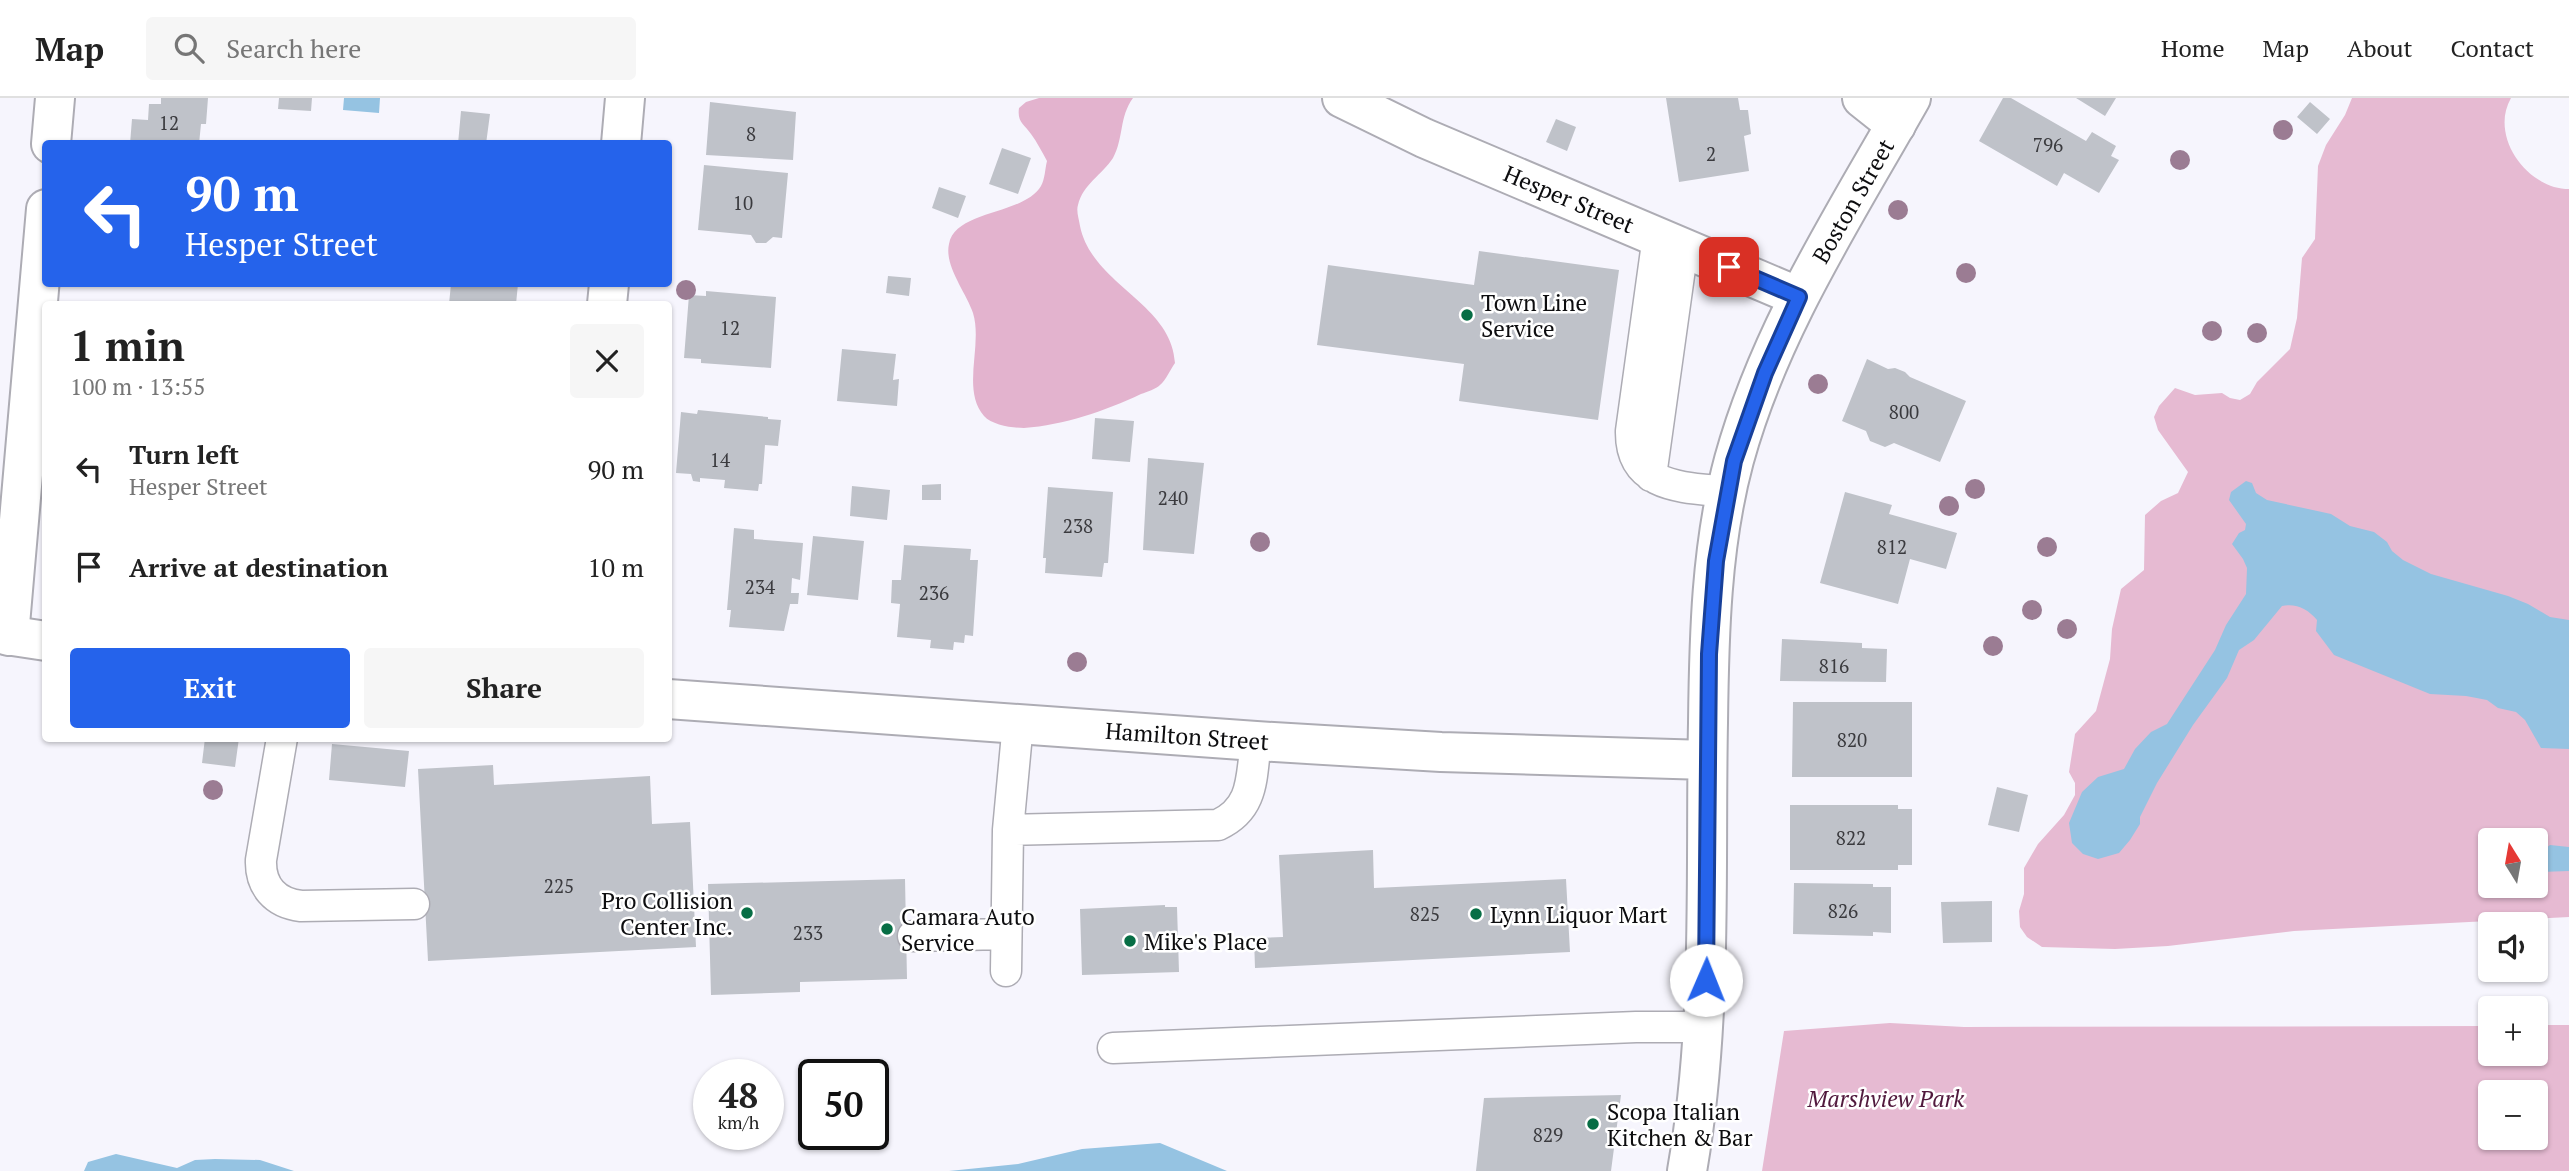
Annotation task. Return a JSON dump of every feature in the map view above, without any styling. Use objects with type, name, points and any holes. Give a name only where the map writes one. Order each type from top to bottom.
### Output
[{"type":"main road","points":[[51,140],[55,98]]},
{"type":"main road","points":[[621,140],[625,98]]},
{"type":"main road","name":"Hesper Street","points":[[1342,98],[1424,138],[1799,297]]},
{"type":"main road","points":[[1861,98],[1904,111]]},
{"type":"main road","name":"Boston Street","points":[[1687,1171],[1704,1027],[1709,654],[1715,572],[1734,461],[1753,405],[1799,297],[1904,111]]},
{"type":"main road","points":[[18,637],[42,270]]},
{"type":"main road","name":"Hamilton Street","points":[[672,698],[1256,741],[1441,752],[1707,760]]},
{"type":"lane","points":[[1670,242],[1631,431],[1635,458],[1651,476],[1672,485],[1728,492]]},
{"type":"lane","points":[[1006,971],[1009,830],[1018,723]]},
{"type":"lane","points":[[1009,830],[1218,825],[1239,813],[1247,798],[1256,741]]},
{"type":"lane","points":[[281,742],[261,860],[262,877],[271,892],[284,902],[301,906],[414,904]]},
{"type":"lane","points":[[913,936],[1006,934]]},
{"type":"lane","points":[[1113,1048],[1636,1027],[1704,1027]]},
{"type":"green space","points":[[2352,98],[2511,98],[2505,113],[2505,128],[2516,158],[2539,180],[2554,187],[2569,189],[2569,917],[2548,918],[2548,912],[2478,912],[2478,922],[2294,931],[2168,946],[2115,949],[2042,947],[2027,937],[2020,927],[2024,868],[2038,844],[2064,815],[2075,795],[2075,783],[2069,772],[2075,734],[2096,711],[2110,659],[2112,629],[2121,589],[2144,570],[2145,515],[2161,501],[2178,493],[2188,472],[2158,430],[2154,417],[2159,406],[2175,388],[2195,395],[2222,393],[2240,400],[2250,394],[2257,382],[2290,349],[2297,318],[2302,258],[2315,239],[2318,166],[2326,145],[2345,115]]},
{"type":"green space","name":"Marshview Park","points":[[1890,1023],[1964,1027],[2478,1026],[2478,1066],[2548,1066],[2548,1025],[2569,1025],[2569,1171],[1762,1171],[1784,1031]]},
{"type":"shaded area","points":[[1039,98],[1133,98],[1113,158],[1088,185],[1077,210],[1087,246],[1099,264],[1161,325],[1171,342],[1175,363],[1158,386],[1113,406],[1054,424],[1019,428],[992,422],[977,405],[973,380],[976,339],[973,313],[953,270],[948,252],[954,233],[964,225],[976,218],[1020,203],[1041,186],[1047,161],[1019,117],[1019,108],[1026,102]]},
{"type":"water","points":[[344,98],[380,98],[379,113],[343,110]]},
{"type":"water","points":[[2246,481],[2252,483],[2256,493],[2267,500],[2331,514],[2350,526],[2374,532],[2403,560],[2431,574],[2508,596],[2550,617],[2569,620],[2569,749],[2541,748],[2525,720],[2516,712],[2498,708],[2487,700],[2430,694],[2334,655],[2316,631],[2317,620],[2313,616],[2297,606],[2282,606],[2254,640],[2239,650],[2227,678],[2193,725],[2157,783],[2140,817],[2140,824],[2130,840],[2119,853],[2098,859],[2083,854],[2072,843],[2069,823],[2082,792],[2098,777],[2124,769],[2135,749],[2151,732],[2167,724],[2215,650],[2226,625],[2246,594],[2247,568],[2232,544],[2239,533],[2245,530],[2246,524],[2229,500],[2231,492]]},
{"type":"water","points":[[2548,846],[2569,847],[2569,871],[2548,872]]},
{"type":"water","points":[[1160,1143],[1227,1171],[949,1171],[1018,1164],[1082,1149]]},
{"type":"water","points":[[116,1154],[177,1168],[195,1160],[260,1160],[294,1171],[84,1171],[88,1162]]},
{"type":"building","points":[[161,98],[208,98],[206,124],[201,124],[199,140],[130,140],[132,119],[148,120],[149,104],[161,104]]},
{"type":"building","points":[[279,98],[312,98],[311,111],[278,109]]},
{"type":"building","points":[[1666,98],[1738,98],[1740,110],[1748,110],[1751,134],[1744,136],[1749,171],[1679,182]]},
{"type":"building","points":[[2003,98],[2011,98],[2086,141],[2092,132],[2116,146],[2111,156],[2119,160],[2099,193],[2064,173],[2057,186],[1979,141]]},
{"type":"building","points":[[2076,98],[2116,98],[2105,116]]},
{"type":"building","points":[[710,102],[796,112],[793,160],[706,155]]},
{"type":"building","points":[[2310,102],[2330,119],[2317,134],[2297,117]]},
{"type":"building","points":[[461,111],[490,114],[487,140],[458,140]]},
{"type":"building","points":[[1556,119],[1576,127],[1567,151],[1546,142]]},
{"type":"building","points":[[1002,148],[1031,158],[1018,194],[989,184]]},
{"type":"building","points":[[704,165],[788,173],[782,238],[773,237],[766,243],[756,243],[751,235],[698,230]]},
{"type":"building","points":[[939,187],[966,196],[958,218],[932,208]]},
{"type":"building","name":"Town Line Service","points":[[1479,251],[1619,270],[1598,420],[1459,401],[1464,364],[1317,345],[1328,265],[1474,285]]},
{"type":"building","points":[[888,276],[911,278],[909,296],[886,293]]},
{"type":"building","points":[[451,287],[518,287],[516,301],[449,301]]},
{"type":"building","points":[[706,291],[776,297],[771,368],[701,363],[701,359],[684,358],[689,295],[706,296]]},
{"type":"building","points":[[842,349],[896,354],[893,380],[899,379],[897,406],[837,401]]},
{"type":"building","points":[[1867,359],[1888,369],[1895,368],[1905,372],[1910,377],[1966,401],[1940,462],[1894,443],[1885,447],[1870,441],[1866,431],[1842,421]]},
{"type":"building","points":[[698,410],[781,420],[778,446],[765,445],[762,484],[759,484],[758,491],[724,488],[725,480],[700,478],[700,482],[693,481],[691,474],[676,473],[681,412],[697,414]]},
{"type":"building","points":[[1095,418],[1134,421],[1130,462],[1092,459]]},
{"type":"building","points":[[1148,458],[1204,463],[1194,554],[1143,550]]},
{"type":"building","points":[[941,484],[941,500],[922,500],[922,485]]},
{"type":"building","points":[[852,486],[890,490],[887,520],[850,516]]},
{"type":"building","points":[[1048,487],[1113,492],[1108,563],[1104,563],[1102,577],[1045,573],[1046,558],[1043,558]]},
{"type":"building","points":[[1845,492],[1892,505],[1889,514],[1957,533],[1946,569],[1910,559],[1898,604],[1820,583]]},
{"type":"building","points":[[734,528],[754,530],[754,539],[803,543],[800,580],[792,578],[791,593],[799,593],[798,604],[790,604],[784,631],[729,627],[731,610],[727,610]]},
{"type":"building","points":[[813,536],[864,541],[858,600],[807,595]]},
{"type":"building","points":[[904,545],[971,549],[970,560],[978,560],[973,636],[965,635],[964,643],[954,642],[953,650],[930,648],[931,640],[897,637],[900,604],[891,603],[892,580],[901,580]]},
{"type":"building","points":[[1782,639],[1862,643],[1862,648],[1887,649],[1886,682],[1780,681]]},
{"type":"building","points":[[1793,702],[1912,702],[1912,777],[1792,777]]},
{"type":"building","points":[[205,742],[238,742],[235,767],[202,763]]},
{"type":"building","points":[[332,744],[409,751],[405,787],[329,780]]},
{"type":"building","points":[[493,765],[494,785],[650,776],[652,824],[690,822],[696,947],[428,961],[418,769]]},
{"type":"building","points":[[1997,787],[2028,795],[2019,832],[1988,825]]},
{"type":"building","points":[[1790,805],[1898,805],[1898,809],[1912,809],[1912,865],[1898,865],[1898,870],[1790,870]]},
{"type":"building","points":[[1373,850],[1374,888],[1566,879],[1570,952],[1255,968],[1254,938],[1283,937],[1279,855]]},
{"type":"building","points":[[905,879],[907,979],[800,982],[800,992],[711,995],[708,884]]},
{"type":"building","points":[[1794,883],[1873,884],[1873,887],[1891,887],[1891,933],[1873,932],[1873,936],[1793,934]]},
{"type":"building","points":[[1992,901],[1992,942],[1943,943],[1941,902]]},
{"type":"building","name":"Mike's Place","points":[[1165,905],[1177,907],[1179,972],[1082,975],[1080,909]]},
{"type":"building","points":[[1621,1095],[1611,1171],[1476,1171],[1484,1098]]},
{"type":"place","name":"Town Line Service","points":[[1467,315]]},
{"type":"place","name":"Pro Collision Center Inc.","points":[[747,913]]},
{"type":"place","name":"Lynn Liquor Mart","points":[[1476,914]]},
{"type":"place","name":"Camara Auto Service","points":[[887,929]]},
{"type":"place","name":"Mike's Place","points":[[1130,941]]},
{"type":"place","name":"Scopa Italian Kitchen & Bar","points":[[1593,1124]]},
{"type":"route","points":[[1706,980],[1709,654],[1716,561],[1734,461],[1765,373],[1799,297],[1729,267]]}]
